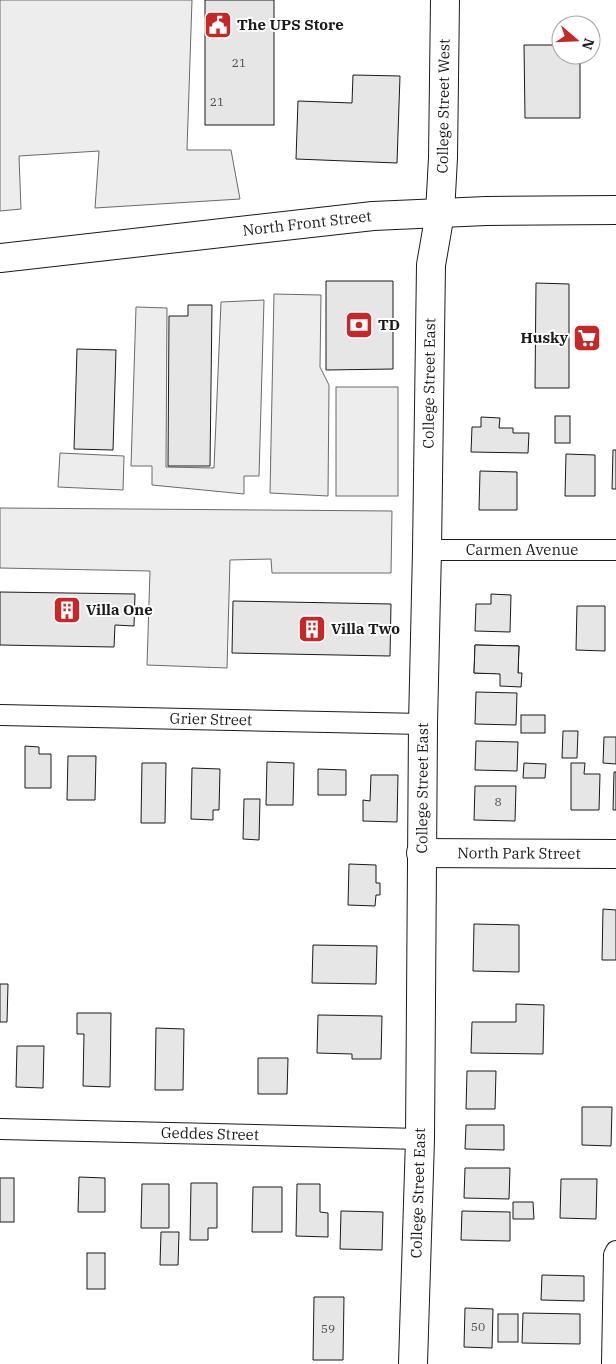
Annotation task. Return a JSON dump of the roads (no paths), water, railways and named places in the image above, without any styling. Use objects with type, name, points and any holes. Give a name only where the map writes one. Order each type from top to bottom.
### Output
[{"type":"main road","name":"College Street West","points":[[440,214],[443,158],[445,0]]},
{"type":"main road","name":"North Front Street","points":[[0,258],[373,216],[486,211],[616,210]]},
{"type":"main road","name":"College Street East","points":[[413,1364],[420,1139],[422,724],[427,550],[431,265],[440,214]]},
{"type":"main road","name":"North Park Street","points":[[421,853],[616,854]]},
{"type":"street","name":"Carmen Avenue","points":[[427,550],[616,550]]},
{"type":"street","name":"Grier Street","points":[[0,715],[422,724]]},
{"type":"street","name":"Geddes Street","points":[[0,1129],[420,1139]]},
{"type":"street","points":[[612,1364],[614,1255],[616,1252]]},
{"type":"place","name":"The UPS Store","points":[[218,25]]},
{"type":"place","name":"TD","points":[[359,325]]},
{"type":"place","name":"Husky","points":[[587,338]]},
{"type":"place","name":"Villa One","points":[[67,610]]},
{"type":"place","name":"Villa Two","points":[[312,629]]}]
